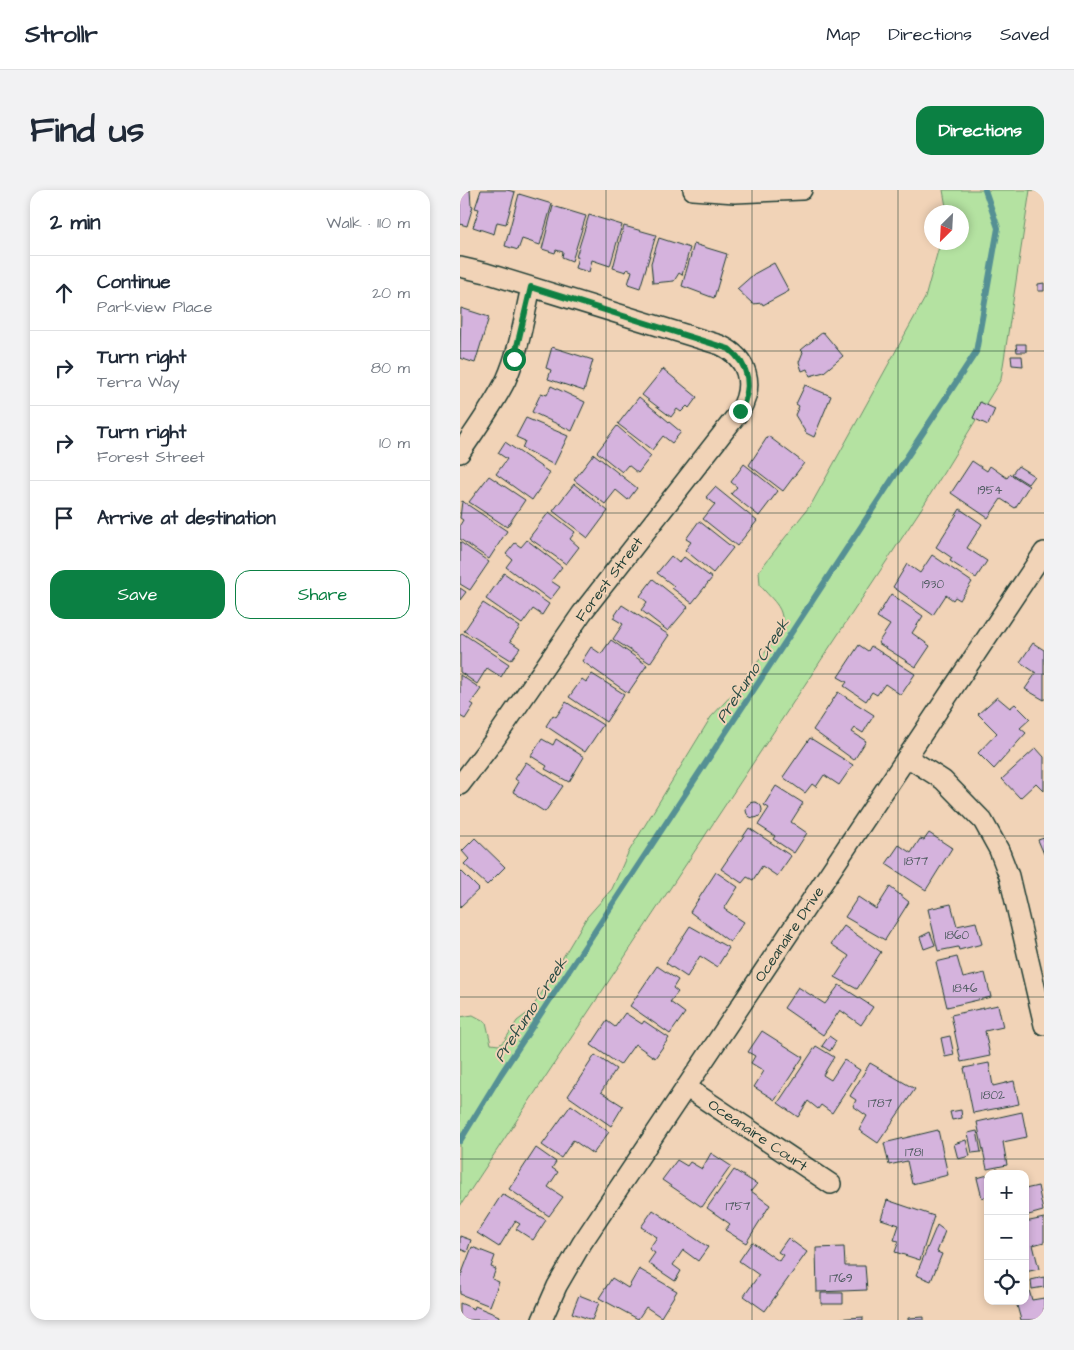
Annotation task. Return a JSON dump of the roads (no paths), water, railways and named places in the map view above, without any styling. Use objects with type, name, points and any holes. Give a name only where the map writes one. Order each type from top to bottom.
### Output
[{"type":"street","points":[[693,190],[735,193],[802,190]]},
{"type":"street","points":[[460,268],[486,273],[531,287],[520,339],[506,379],[487,414],[460,453]]},
{"type":"street","name":"Forest Street","points":[[460,785],[493,742],[582,613],[740,411],[748,392],[747,371],[736,355],[720,345],[531,287]]},
{"type":"street","name":"Oceanaire Drive","points":[[542,1320],[557,1286],[582,1243],[1044,552]]},
{"type":"street","points":[[907,757],[943,780],[983,821],[999,850],[1009,876],[1044,1026]]},
{"type":"street","name":"Oceanaire Court","points":[[686,1087],[831,1184]]},
{"type":"waterway","name":"Prefumo Creek","points":[[460,1141],[501,1074],[976,352],[998,228],[985,190]]}]
